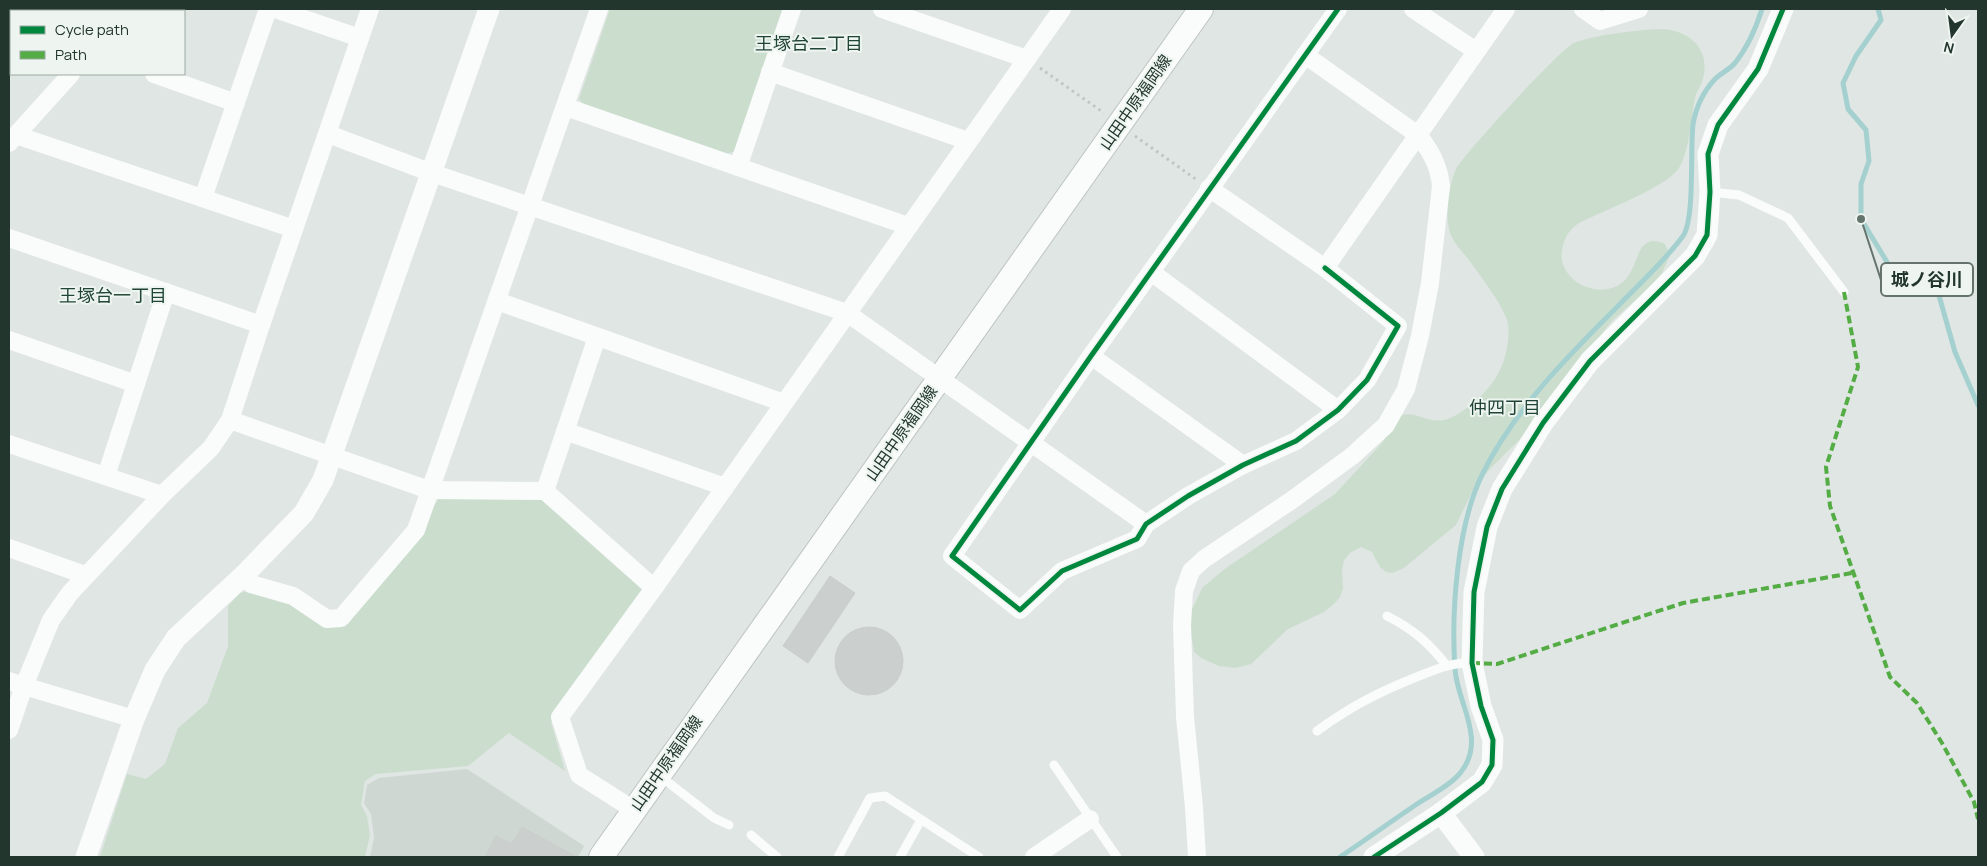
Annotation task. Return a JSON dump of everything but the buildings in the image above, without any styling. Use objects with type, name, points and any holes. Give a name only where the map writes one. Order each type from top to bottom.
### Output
[{"type":"main road","name":"山田中原福岡線","points":[[601,857],[1201,9]]},
{"type":"street","points":[[203,198],[268,9]]},
{"type":"street","points":[[275,9],[360,38]]},
{"type":"street","points":[[9,730],[16,683],[51,620],[85,575],[162,495],[211,448],[230,420],[370,9]]},
{"type":"street","points":[[86,857],[134,719],[155,670],[176,638],[244,575],[304,512],[323,480],[489,9]]},
{"type":"street","points":[[244,575],[251,584],[293,596],[327,619],[340,618],[416,530],[599,9]]},
{"type":"street","points":[[738,167],[792,9]]},
{"type":"street","points":[[882,9],[1027,59]]},
{"type":"street","points":[[634,810],[579,775],[560,717],[654,588],[1062,9]]},
{"type":"street","points":[[1209,188],[1325,268],[1398,326],[1367,380],[1338,410],[1296,441],[1243,466],[1188,496],[1146,524],[1137,539],[1062,571],[1020,610],[952,556],[1209,188],[1338,9]]},
{"type":"street","points":[[1413,9],[1476,51]]},
{"type":"street","points":[[1325,268],[1506,9]]},
{"type":"street","points":[[1583,9],[1600,21],[1639,9]]},
{"type":"street","points":[[1374,857],[1441,813],[1482,782],[1492,765],[1493,740],[1481,706],[1472,663],[1474,592],[1487,527],[1502,489],[1543,424],[1590,361],[1695,256],[1707,234],[1710,192],[1708,154],[1718,125],[1758,69],[1783,9]]},
{"type":"street","points":[[1197,857],[1185,717],[1182,625],[1184,591],[1191,571],[1204,559],[1292,500],[1352,456],[1386,425],[1406,389],[1430,284],[1441,186],[1439,173],[1430,150],[1418,135],[1305,55]]},
{"type":"street","points":[[770,72],[968,141]]},
{"type":"street","points":[[70,75],[12,139],[203,198],[294,229]]},
{"type":"street","points":[[157,75],[236,103]]},
{"type":"street","points":[[566,107],[908,226]]},
{"type":"street","points":[[328,134],[432,173],[847,313],[1146,524]]},
{"type":"street","points":[[9,238],[261,325]]},
{"type":"street","points":[[1152,272],[1338,410]]},
{"type":"street","points":[[106,476],[166,292]]},
{"type":"street","points":[[497,301],[784,403]]},
{"type":"street","points":[[545,492],[597,336]]},
{"type":"street","points":[[9,340],[136,384]]},
{"type":"street","points":[[1091,356],[1243,466]]},
{"type":"street","points":[[230,420],[429,490],[545,492],[654,588]]},
{"type":"street","points":[[565,431],[725,487]]},
{"type":"street","points":[[9,444],[162,495]]},
{"type":"street","points":[[9,548],[85,575]]},
{"type":"street","points":[[16,683],[134,719]]},
{"type":"street","points":[[1441,813],[1474,857]]},
{"type":"street","points":[[1034,857],[1090,819]]},
{"type":"lane","points":[[1710,192],[1739,195],[1788,218],[1844,292]]},
{"type":"lane","points":[[1387,616],[1411,628],[1432,646],[1447,666]]},
{"type":"lane","points":[[1318,731],[1360,701],[1447,666],[1472,663]]},
{"type":"lane","points":[[1054,765],[1117,857]]},
{"type":"lane","points":[[658,774],[714,818],[729,825]]},
{"type":"lane","points":[[838,857],[870,798],[885,796],[980,857]]},
{"type":"lane","points":[[900,857],[920,820]]},
{"type":"lane","points":[[751,835],[777,857]]},
{"type":"shaded area","points":[[467,769],[584,846],[578,857],[370,857],[374,838],[371,814],[364,803],[367,785],[379,778]]},
{"type":"green space","points":[[610,9],[785,9],[736,151],[726,154],[583,104],[579,99]]},
{"type":"green space","points":[[1659,29],[1673,30],[1693,41],[1700,49],[1704,59],[1705,70],[1696,94],[1683,161],[1673,175],[1664,182],[1576,225],[1570,230],[1565,239],[1562,260],[1567,272],[1581,285],[1600,290],[1609,289],[1625,280],[1631,272],[1642,247],[1650,241],[1656,241],[1665,244],[1670,255],[1662,273],[1648,289],[1612,321],[1519,440],[1488,471],[1473,490],[1456,525],[1404,568],[1392,573],[1386,572],[1380,567],[1372,552],[1361,547],[1350,553],[1344,560],[1342,571],[1343,588],[1340,597],[1334,604],[1324,612],[1288,629],[1251,664],[1235,668],[1219,666],[1201,658],[1194,652],[1188,618],[1202,588],[1226,568],[1335,494],[1382,443],[1400,416],[1406,414],[1435,420],[1450,418],[1475,402],[1499,373],[1507,345],[1508,324],[1506,318],[1492,292],[1450,234],[1447,214],[1451,183],[1456,169],[1493,124],[1565,49],[1582,40],[1604,35]]},
{"type":"green space","points":[[537,496],[645,587],[551,722],[565,771],[509,733],[468,766],[376,774],[365,781],[361,805],[367,816],[370,835],[365,857],[100,857],[127,774],[146,779],[165,764],[178,728],[207,703],[228,646],[228,606],[240,593],[247,591],[284,598],[329,625],[426,520],[439,498]]},
{"type":"waterway","points":[[1340,857],[1448,785],[1461,772],[1468,759],[1471,747],[1471,734],[1455,669],[1454,622],[1455,595],[1462,542],[1474,494],[1483,473],[1510,427],[1543,385],[1660,264],[1683,236],[1687,227],[1691,200],[1692,135],[1696,112],[1711,84],[1733,65],[1743,51],[1762,9]]},
{"type":"waterway","points":[[1878,9],[1881,20],[1856,56],[1843,83],[1848,109],[1866,130],[1869,161],[1861,184],[1861,219],[1890,267],[1915,273],[1936,285],[1955,352],[1978,405]]},
{"type":"marked path","points":[[1844,292],[1858,367],[1826,467],[1830,506],[1890,677],[1917,703],[1942,743],[1974,802],[1978,819]]},
{"type":"marked path","points":[[1472,663],[1497,664],[1683,603],[1852,573]]},
{"type":"cycle path","points":[[1325,268],[1398,326],[1367,380],[1338,410],[1296,441],[1243,465],[1188,496],[1146,524],[1137,539],[1062,571],[1020,610],[952,556],[1091,356],[1338,9]]},
{"type":"cycle path","points":[[1374,857],[1441,813],[1482,782],[1492,765],[1493,740],[1481,706],[1472,663],[1474,592],[1487,527],[1502,489],[1543,423],[1590,361],[1695,256],[1707,235],[1710,192],[1708,154],[1718,125],[1758,69],[1783,9]]},
{"type":"place","name":"城ノ谷川","points":[[1861,219]]},
{"type":"district","name":"王塚台二丁目","points":[[809,43]]},
{"type":"district","name":"王塚台一丁目","points":[[113,295]]},
{"type":"district","name":"仲四丁目","points":[[1505,407]]}]
